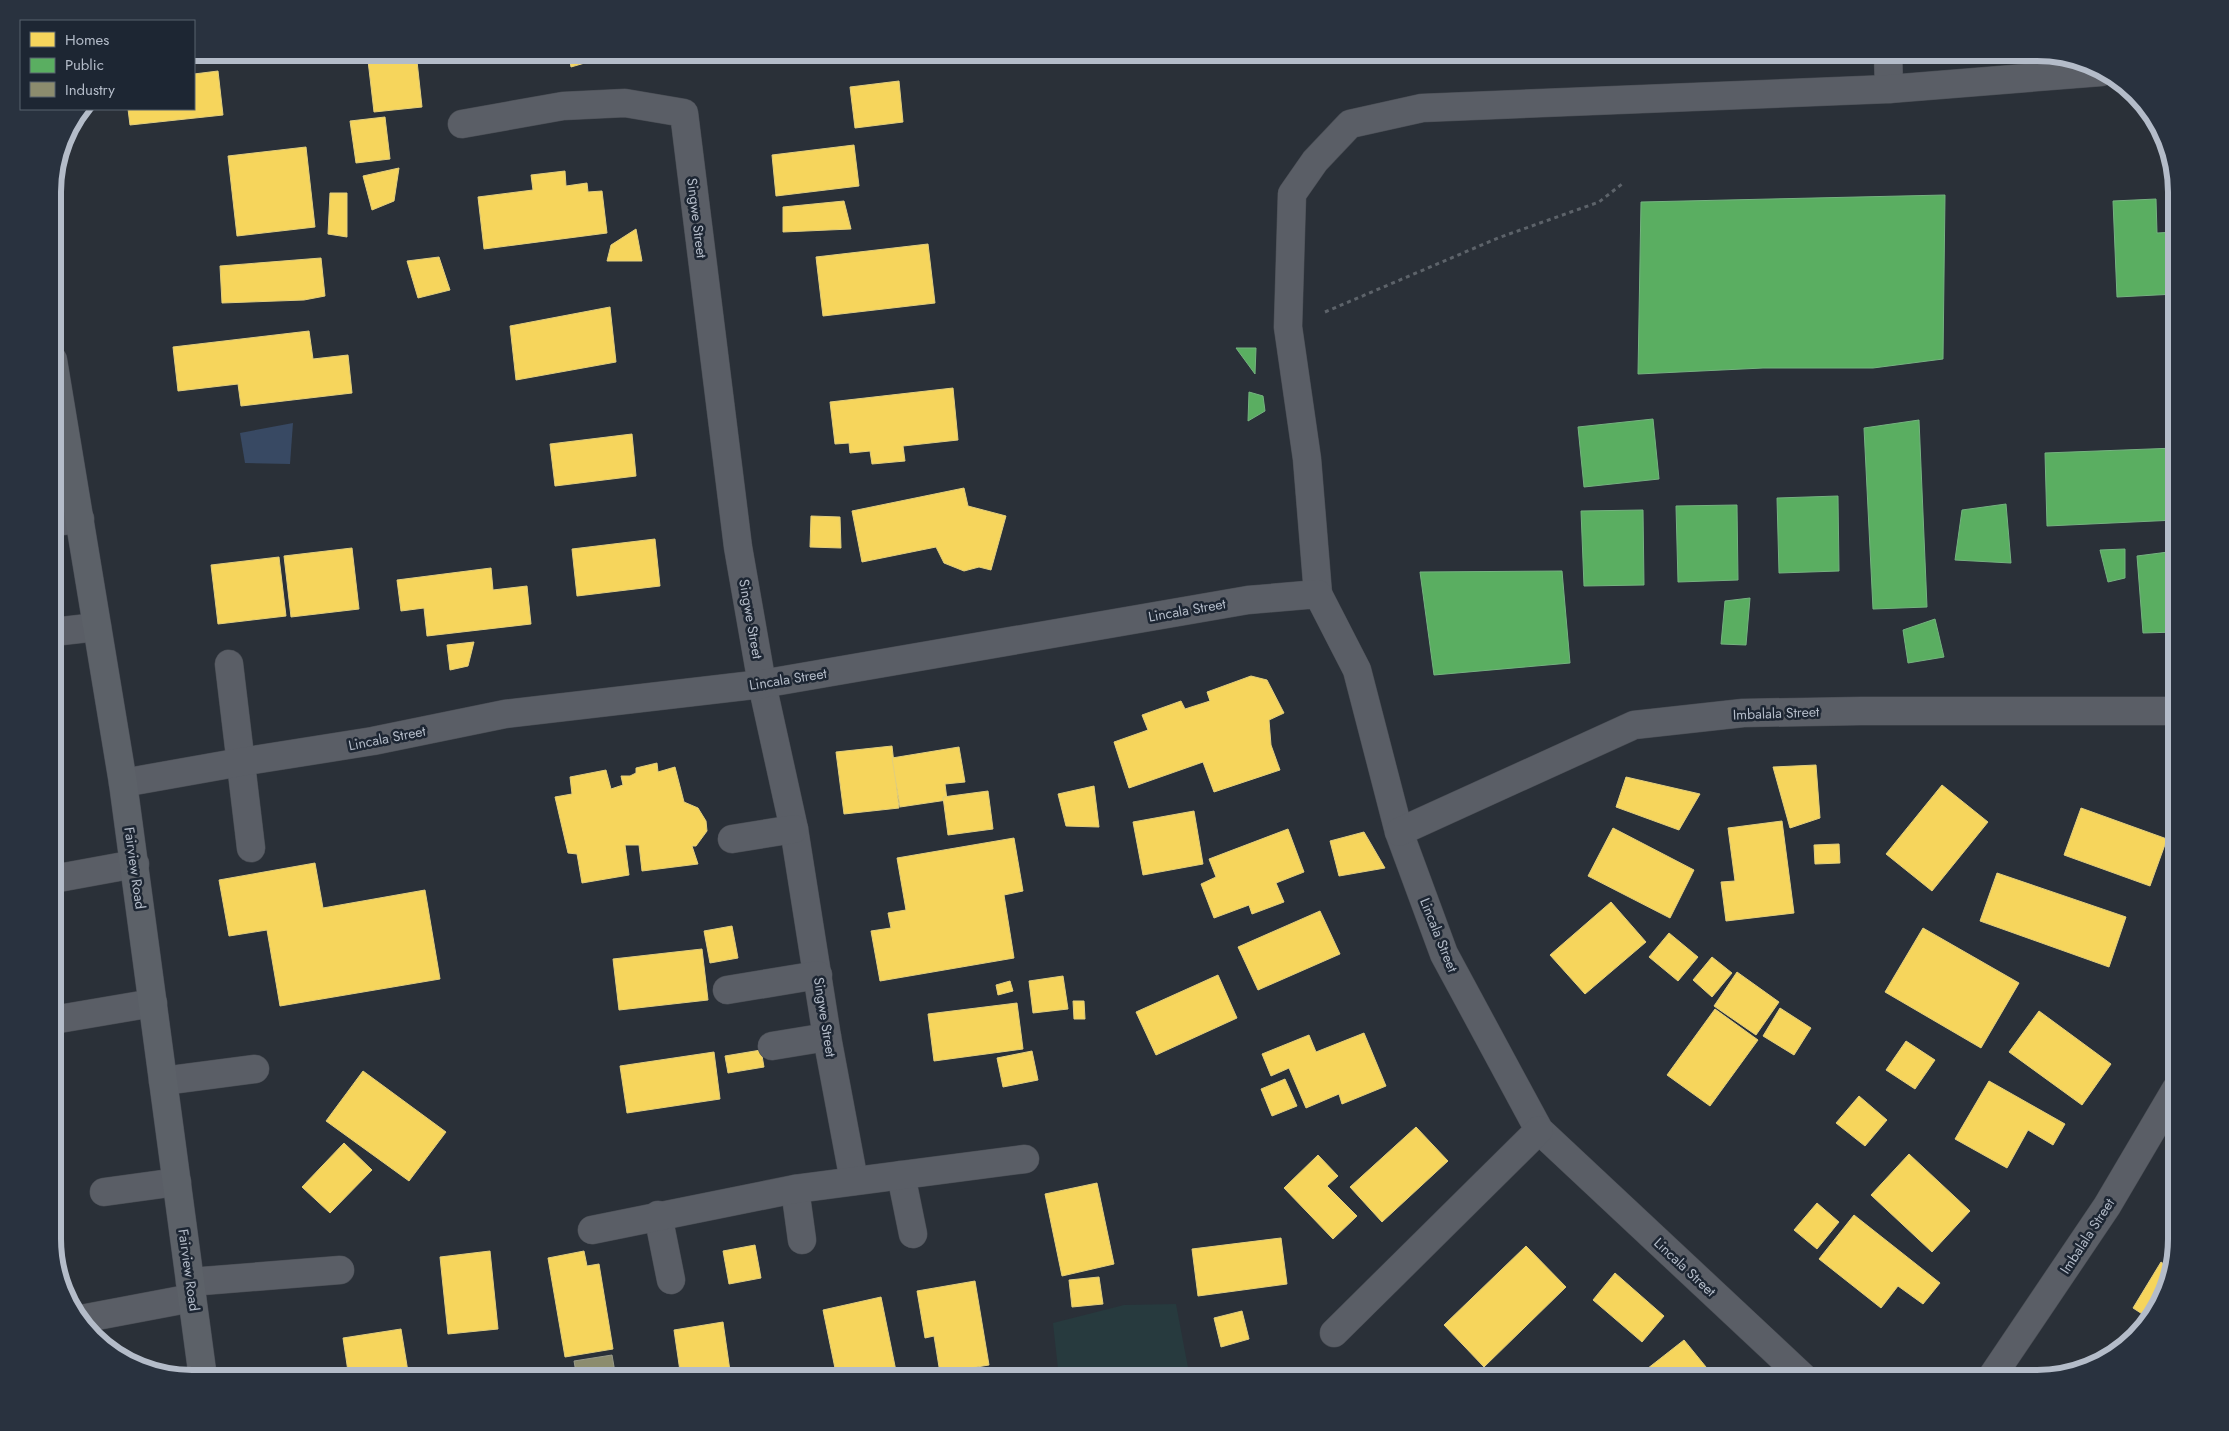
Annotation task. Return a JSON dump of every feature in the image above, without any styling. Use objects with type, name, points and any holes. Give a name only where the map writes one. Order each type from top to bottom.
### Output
[{"type":"main road","name":"Fairview Road","points":[[62,413],[135,864],[202,1370]]},
{"type":"street","points":[[1889,61],[1890,88]]},
{"type":"street","points":[[1318,594],[1308,459],[1288,327],[1292,194],[1315,161],[1350,124],[1422,108],[1890,88],[2090,73]]},
{"type":"street","name":"Singwe Street","points":[[462,124],[572,105],[625,103],[684,113],[738,546],[762,684],[794,829],[827,1037],[854,1181]]},
{"type":"street","points":[[62,521],[80,519]]},
{"type":"street","name":"Lincala Street","points":[[123,783],[373,741],[505,714],[762,684],[1248,600],[1318,594],[1357,670],[1399,832],[1444,954],[1539,1130],[1795,1370]]},
{"type":"street","points":[[62,631],[97,627]]},
{"type":"street","points":[[229,664],[251,848]]},
{"type":"street","name":"Imbalala Street","points":[[1399,832],[1634,725],[1743,713],[2168,711]]},
{"type":"street","points":[[732,839],[794,829]]},
{"type":"street","points":[[62,877],[135,864]]},
{"type":"street","points":[[727,990],[818,975]]},
{"type":"street","points":[[62,1018],[153,1003]]},
{"type":"street","points":[[772,1046],[827,1037]]},
{"type":"street","points":[[163,1081],[256,1069]]},
{"type":"street","name":"Imbalala Street","points":[[1996,1370],[2107,1206],[2168,1103]]},
{"type":"street","points":[[1334,1333],[1539,1130]]},
{"type":"street","points":[[592,1230],[795,1189],[1025,1159]]},
{"type":"street","points":[[901,1175],[913,1234]]},
{"type":"street","points":[[104,1192],[177,1182]]},
{"type":"street","points":[[795,1189],[802,1240]]},
{"type":"street","points":[[658,1216],[671,1280]]},
{"type":"street","points":[[87,1317],[191,1290],[340,1270]]},
{"type":"path","points":[[1288,327],[1498,238],[1599,202],[1622,184]]},
{"type":"green space","points":[[1176,1304],[1188,1370],[1058,1370],[1053,1323],[1124,1305]]},
{"type":"water","points":[[293,423],[290,464],[245,463],[240,433]]},
{"type":"building: Homes","points":[[368,62],[417,62],[422,107],[374,112]]},
{"type":"building: Homes","points":[[570,62],[589,62],[571,67]]},
{"type":"building: Homes","points":[[218,71],[223,115],[130,125],[128,110],[195,110],[195,74]]},
{"type":"building: Homes","points":[[899,81],[903,122],[855,128],[850,87]]},
{"type":"building: Homes","points":[[385,117],[390,159],[356,163],[350,121]]},
{"type":"building: Homes","points":[[854,145],[859,186],[776,196],[772,155]]},
{"type":"building: Homes","points":[[306,147],[315,227],[237,236],[228,156]]},
{"type":"building: Homes","points":[[399,168],[394,201],[372,210],[363,176]]},
{"type":"building: Homes","points":[[565,171],[566,186],[587,183],[588,192],[602,191],[607,233],[484,249],[478,197],[533,190],[531,175]]},
{"type":"building: Homes","points":[[330,193],[347,193],[347,237],[328,234]]},
{"type":"building: Homes","points":[[844,201],[851,229],[783,232],[783,207]]},
{"type":"building: Homes","points":[[636,229],[642,261],[607,261],[611,245]]},
{"type":"building: Homes","points":[[928,244],[935,303],[823,316],[816,257]]},
{"type":"building: Homes","points":[[439,257],[450,290],[418,298],[407,261]]},
{"type":"building: Homes","points":[[321,258],[325,296],[304,300],[222,303],[220,266]]},
{"type":"building: Homes","points":[[610,307],[616,362],[516,380],[510,326]]},
{"type":"building: Homes","points":[[309,331],[313,359],[348,355],[352,393],[241,406],[238,384],[178,391],[173,347]]},
{"type":"building: Homes","points":[[953,388],[958,440],[903,446],[905,461],[872,464],[870,451],[850,453],[849,443],[835,444],[830,402]]},
{"type":"building: Homes","points":[[632,434],[636,476],[555,486],[550,444]]},
{"type":"building: Homes","points":[[964,488],[968,506],[1006,516],[991,570],[979,567],[964,571],[944,563],[936,547],[862,562],[852,511]]},
{"type":"building: Homes","points":[[811,516],[840,517],[841,548],[810,547]]},
{"type":"building: Homes","points":[[655,539],[660,586],[577,596],[572,549]]},
{"type":"building: Homes","points":[[352,548],[359,609],[291,617],[284,556]]},
{"type":"building: Homes","points":[[279,557],[286,616],[218,624],[211,565]]},
{"type":"building: Homes","points":[[491,568],[493,590],[527,586],[531,624],[427,636],[424,608],[401,611],[397,580]]},
{"type":"building: Homes","points":[[474,642],[468,666],[450,670],[447,645]]},
{"type":"building: Homes","points":[[1251,676],[1267,680],[1284,713],[1269,720],[1271,745],[1280,770],[1214,792],[1203,762],[1129,788],[1114,742],[1148,730],[1142,715],[1181,701],[1185,709],[1210,701],[1207,692]]},
{"type":"building: Homes","points":[[892,746],[899,808],[844,814],[836,752]]},
{"type":"building: Homes","points":[[959,747],[965,782],[945,784],[947,800],[900,807],[892,758]]},
{"type":"building: Homes","points":[[657,763],[658,772],[675,767],[684,802],[698,808],[706,821],[707,831],[696,846],[692,846],[698,864],[642,871],[639,845],[625,845],[629,875],[582,883],[577,854],[568,853],[555,797],[572,794],[570,777],[606,770],[611,789],[623,785],[621,776],[630,776],[636,773],[636,768]]},
{"type":"building: Homes","points":[[1816,765],[1820,818],[1790,828],[1773,767]]},
{"type":"building: Homes","points":[[1626,777],[1700,794],[1679,830],[1616,807]]},
{"type":"building: Homes","points":[[1942,785],[1988,822],[1932,891],[1886,854]]},
{"type":"building: Homes","points":[[1094,786],[1099,827],[1066,826],[1058,794]]},
{"type":"building: Homes","points":[[988,791],[993,829],[948,835],[943,797]]},
{"type":"building: Homes","points":[[2081,808],[2167,839],[2150,886],[2064,855]]},
{"type":"building: Homes","points":[[1194,811],[1203,864],[1143,875],[1133,822]]},
{"type":"building: Homes","points":[[1782,821],[1794,913],[1726,921],[1721,882],[1735,881],[1728,828]]},
{"type":"building: Homes","points":[[1613,828],[1694,870],[1670,918],[1588,876]]},
{"type":"building: Homes","points":[[1288,829],[1304,872],[1276,883],[1284,902],[1252,914],[1249,905],[1214,918],[1201,884],[1216,877],[1209,859]]},
{"type":"building: Homes","points":[[1364,832],[1385,868],[1339,876],[1330,841]]},
{"type":"building: Homes","points":[[1014,838],[1023,891],[1004,895],[1014,958],[880,981],[871,931],[891,928],[888,913],[906,910],[897,858]]},
{"type":"building: Homes","points":[[1839,844],[1840,863],[1815,864],[1814,845]]},
{"type":"building: Homes","points":[[315,863],[323,908],[425,890],[440,979],[280,1006],[267,930],[229,936],[219,880]]},
{"type":"building: Homes","points":[[1997,873],[2126,917],[2109,967],[1980,921]]},
{"type":"building: Homes","points":[[1611,902],[1646,942],[1585,994],[1550,955]]},
{"type":"building: Homes","points":[[1320,911],[1340,954],[1258,990],[1238,947]]},
{"type":"building: Homes","points":[[732,926],[738,958],[710,963],[704,931]]},
{"type":"building: Homes","points":[[1923,928],[2019,983],[1981,1048],[1885,992]]},
{"type":"building: Homes","points":[[1669,933],[1698,957],[1678,981],[1649,957]]},
{"type":"building: Homes","points":[[702,949],[708,1000],[619,1010],[613,959]]},
{"type":"building: Homes","points":[[1712,957],[1732,973],[1712,997],[1693,980]]},
{"type":"building: Homes","points":[[1737,972],[1779,1002],[1756,1035],[1714,1006]]},
{"type":"building: Homes","points":[[1218,975],[1237,1018],[1156,1055],[1136,1012]]},
{"type":"building: Homes","points":[[1063,976],[1068,1009],[1033,1013],[1029,981]]},
{"type":"building: Homes","points":[[1010,981],[1013,991],[998,995],[996,985]]},
{"type":"building: Homes","points":[[1073,1001],[1084,1001],[1085,1019],[1074,1019]]},
{"type":"building: Homes","points":[[1017,1003],[1023,1049],[934,1061],[928,1014]]},
{"type":"building: Homes","points":[[1780,1008],[1811,1028],[1794,1055],[1763,1036]]},
{"type":"building: Homes","points":[[1715,1009],[1758,1040],[1710,1106],[1667,1075]]},
{"type":"building: Homes","points":[[2039,1011],[2111,1064],[2082,1105],[2009,1052]]},
{"type":"building: Homes","points":[[1364,1033],[1386,1086],[1342,1104],[1339,1094],[1306,1108],[1289,1068],[1271,1076],[1262,1054],[1309,1035],[1316,1052]]},
{"type":"building: Homes","points":[[1906,1041],[1935,1060],[1915,1089],[1886,1070]]},
{"type":"building: Homes","points":[[761,1050],[764,1067],[728,1073],[725,1056]]},
{"type":"building: Homes","points":[[1032,1051],[1038,1080],[1003,1087],[997,1058]]},
{"type":"building: Homes","points":[[714,1052],[720,1099],[627,1113],[620,1066]]},
{"type":"building: Homes","points":[[363,1071],[446,1132],[409,1181],[326,1121]]},
{"type":"building: Homes","points":[[1285,1079],[1297,1106],[1272,1116],[1261,1089]]},
{"type":"building: Homes","points":[[1989,1081],[2065,1124],[2053,1145],[2028,1130],[2007,1168],[1955,1139]]},
{"type":"building: Homes","points":[[1859,1096],[1887,1120],[1865,1146],[1836,1123]]},
{"type":"building: Homes","points":[[1416,1127],[1448,1161],[1382,1222],[1350,1187]]},
{"type":"building: Homes","points":[[344,1143],[372,1170],[330,1213],[302,1187]]},
{"type":"building: Homes","points":[[1909,1154],[1970,1211],[1932,1252],[1871,1195]]},
{"type":"building: Homes","points":[[1318,1155],[1338,1176],[1327,1186],[1357,1216],[1333,1239],[1284,1188]]},
{"type":"building: Homes","points":[[1097,1183],[1114,1264],[1062,1276],[1045,1194]]},
{"type":"building: Homes","points":[[1817,1203],[1839,1222],[1817,1249],[1794,1230]]},
{"type":"building: Homes","points":[[1854,1215],[1940,1283],[1923,1304],[1898,1286],[1881,1308],[1819,1259]]},
{"type":"building: Homes","points":[[1281,1238],[1287,1284],[1198,1296],[1192,1249]]},
{"type":"building: Homes","points":[[755,1245],[761,1278],[729,1284],[723,1251]]},
{"type":"building: Homes","points":[[1526,1246],[1566,1287],[1484,1367],[1444,1325]]},
{"type":"building: Homes","points":[[490,1251],[498,1329],[448,1334],[440,1257]]},
{"type":"building: Homes","points":[[584,1251],[587,1266],[599,1264],[613,1349],[565,1357],[548,1258]]},
{"type":"building: Homes","points":[[2161,1262],[2165,1265],[2161,1281],[2146,1312],[2144,1315],[2133,1308]]},
{"type":"building: Homes","points":[[1615,1273],[1664,1316],[1642,1342],[1593,1300]]},
{"type":"building: Homes","points":[[1099,1277],[1103,1304],[1072,1307],[1069,1280]]},
{"type":"building: Homes","points":[[975,1281],[989,1365],[958,1370],[940,1370],[934,1336],[925,1338],[917,1291]]},
{"type":"building: Homes","points":[[881,1297],[896,1370],[835,1370],[823,1310]]},
{"type":"building: Homes","points":[[1242,1311],[1249,1339],[1221,1347],[1214,1318]]},
{"type":"building: Homes","points":[[723,1322],[730,1370],[680,1370],[674,1330]]},
{"type":"building: Homes","points":[[401,1329],[408,1370],[348,1370],[343,1338]]},
{"type":"building: Homes","points":[[1684,1340],[1708,1370],[1646,1370]]},
{"type":"building: Public","points":[[1945,195],[1943,359],[1873,368],[1763,368],[1638,374],[1641,202]]},
{"type":"building: Public","points":[[2156,199],[2157,233],[2168,232],[2168,294],[2117,297],[2113,201]]},
{"type":"building: Public","points":[[1236,348],[1256,348],[1255,374]]},
{"type":"building: Public","points":[[1249,392],[1263,396],[1265,411],[1248,421]]},
{"type":"building: Public","points":[[1653,419],[1659,479],[1584,487],[1578,427]]},
{"type":"building: Public","points":[[1919,420],[1927,607],[1873,609],[1864,428]]},
{"type":"building: Public","points":[[2168,448],[2168,520],[2047,526],[2045,453]]},
{"type":"building: Public","points":[[1838,496],[1839,571],[1779,573],[1777,498]]},
{"type":"building: Public","points":[[2006,504],[2011,563],[1955,560],[1962,510]]},
{"type":"building: Public","points":[[1737,505],[1738,580],[1678,582],[1676,506]]},
{"type":"building: Public","points":[[1643,510],[1644,585],[1584,586],[1581,511]]},
{"type":"building: Public","points":[[2125,549],[2125,578],[2108,582],[2100,550]]},
{"type":"building: Public","points":[[2168,552],[2168,632],[2143,633],[2137,556]]},
{"type":"building: Public","points":[[1562,571],[1570,663],[1434,675],[1420,572]]},
{"type":"building: Public","points":[[1750,598],[1746,645],[1721,644],[1725,601]]},
{"type":"building: Public","points":[[1935,619],[1944,657],[1908,663],[1903,630]]},
{"type":"building: Industry","points":[[612,1355],[615,1370],[576,1370],[574,1361]]}]
